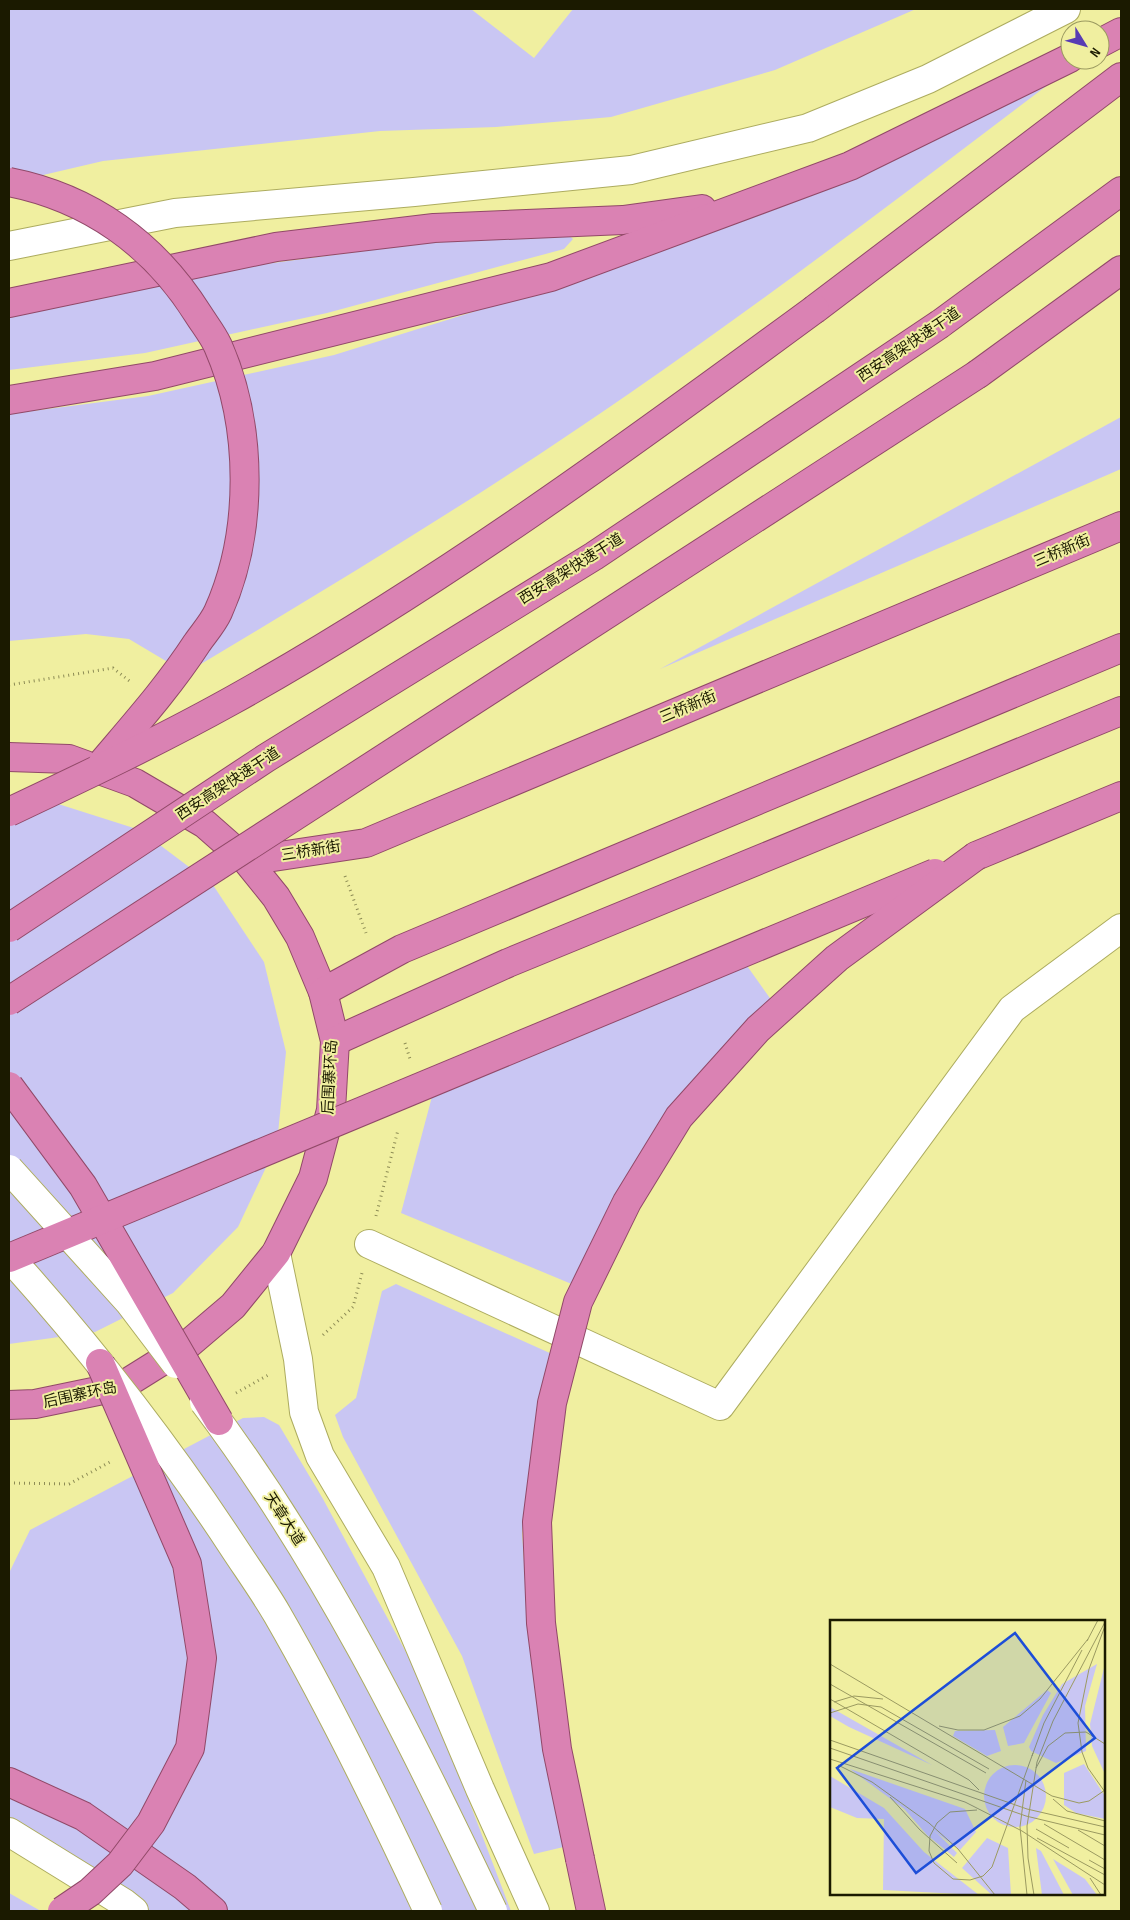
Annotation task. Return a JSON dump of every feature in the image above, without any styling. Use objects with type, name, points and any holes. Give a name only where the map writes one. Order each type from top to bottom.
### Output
[{"type":"highway","points":[[9,400],[63,393],[164,374],[551,278],[850,166],[1060,63]]},
{"type":"highway","points":[[9,812],[94,772],[231,701],[373,616],[553,499],[815,309],[1121,77]]},
{"type":"highway","points":[[9,182],[41,188],[85,206],[126,232],[182,289],[218,345],[238,402],[246,485],[239,548],[218,613],[172,682],[94,772]]},
{"type":"highway","name":"西安高架快速干道","points":[[9,928],[266,758],[594,556],[940,324],[1121,191]]},
{"type":"highway","points":[[9,303],[276,247],[434,228],[623,220],[753,202]]},
{"type":"highway","points":[[9,1001],[978,374],[1121,270]]},
{"type":"highway","name":"三桥新街","points":[[247,861],[366,843],[1121,526]]},
{"type":"highway","points":[[323,992],[402,948],[1121,648]]},
{"type":"highway","points":[[335,1041],[508,963],[1121,712]]},
{"type":"highway","name":"后围寨环岛","points":[[9,758],[69,759],[135,783],[205,824],[247,861],[276,897],[300,936],[323,992],[335,1041],[331,1110],[313,1178],[276,1253],[234,1306],[186,1346],[122,1386],[35,1404],[9,1405]]},
{"type":"highway","points":[[9,1257],[1121,796]]},
{"type":"highway","points":[[591,1911],[557,1749],[541,1623],[537,1522],[552,1403],[578,1302],[627,1202],[679,1117],[692,1102],[758,1029],[837,958],[976,856]]},
{"type":"highway","points":[[9,1086],[83,1186],[218,1421]]},
{"type":"highway","points":[[62,1911],[90,1892],[120,1864],[151,1823],[190,1748],[202,1658],[187,1564],[100,1363]]},
{"type":"highway","points":[[9,1782],[83,1816],[185,1887],[213,1911]]},
{"type":"street","points":[[9,246],[175,213],[414,192],[631,170],[808,128],[928,79],[1066,9]]},
{"type":"street","points":[[369,1244],[720,1406],[1012,1009],[1121,928]]},
{"type":"street","name":"天章大道","points":[[9,1170],[129,1302],[218,1421],[320,1574],[368,1656],[421,1759],[493,1911]]},
{"type":"street","points":[[276,1253],[298,1359],[304,1412],[320,1456],[386,1567],[480,1789],[535,1911]]},
{"type":"street","points":[[9,1257],[100,1363],[200,1496],[276,1612],[337,1723],[428,1911]]},
{"type":"street","points":[[9,1832],[134,1911]]},
{"type":"path","points":[[9,684],[113,668],[136,687]]},
{"type":"path","points":[[334,848],[377,962]]},
{"type":"path","points":[[396,1014],[410,1060]]},
{"type":"path","points":[[230,1396],[298,1359],[353,1307],[398,1127]]},
{"type":"path","points":[[9,1483],[69,1484],[112,1461]]},
{"type":"shaded area","points":[[9,9],[471,9],[534,58],[573,9],[916,9],[775,70],[611,117],[496,127],[380,131],[103,161],[9,183]]},
{"type":"shaded area","points":[[1049,84],[789,279],[683,356],[576,430],[410,537],[186,673],[129,639],[86,634],[9,641],[9,414],[148,396],[334,355],[544,290],[931,141]]},
{"type":"shaded area","points":[[566,233],[573,239],[564,249],[327,313],[145,353],[9,370],[9,316],[198,273],[416,244]]},
{"type":"shaded area","points":[[1121,417],[1121,469],[660,669]]},
{"type":"shaded area","points":[[52,802],[140,830],[213,885],[264,962],[286,1052],[277,1144],[238,1227],[173,1293],[95,1332],[9,1344],[9,804]]},
{"type":"shaded area","points":[[745,963],[772,1001],[574,1285],[401,1213],[434,1089]]},
{"type":"shaded area","points":[[396,1284],[552,1354],[539,1416],[522,1533],[530,1644],[572,1845],[534,1854],[462,1656],[343,1437],[335,1415],[356,1398],[382,1291]]},
{"type":"shaded area","points":[[264,1417],[279,1425],[323,1499],[427,1691],[511,1911],[147,1911],[84,1867],[9,1822],[9,1573],[30,1530],[243,1418]]},
{"type":"shaded area","points":[[9,1893],[39,1910],[40,1911],[9,1911]]}]
